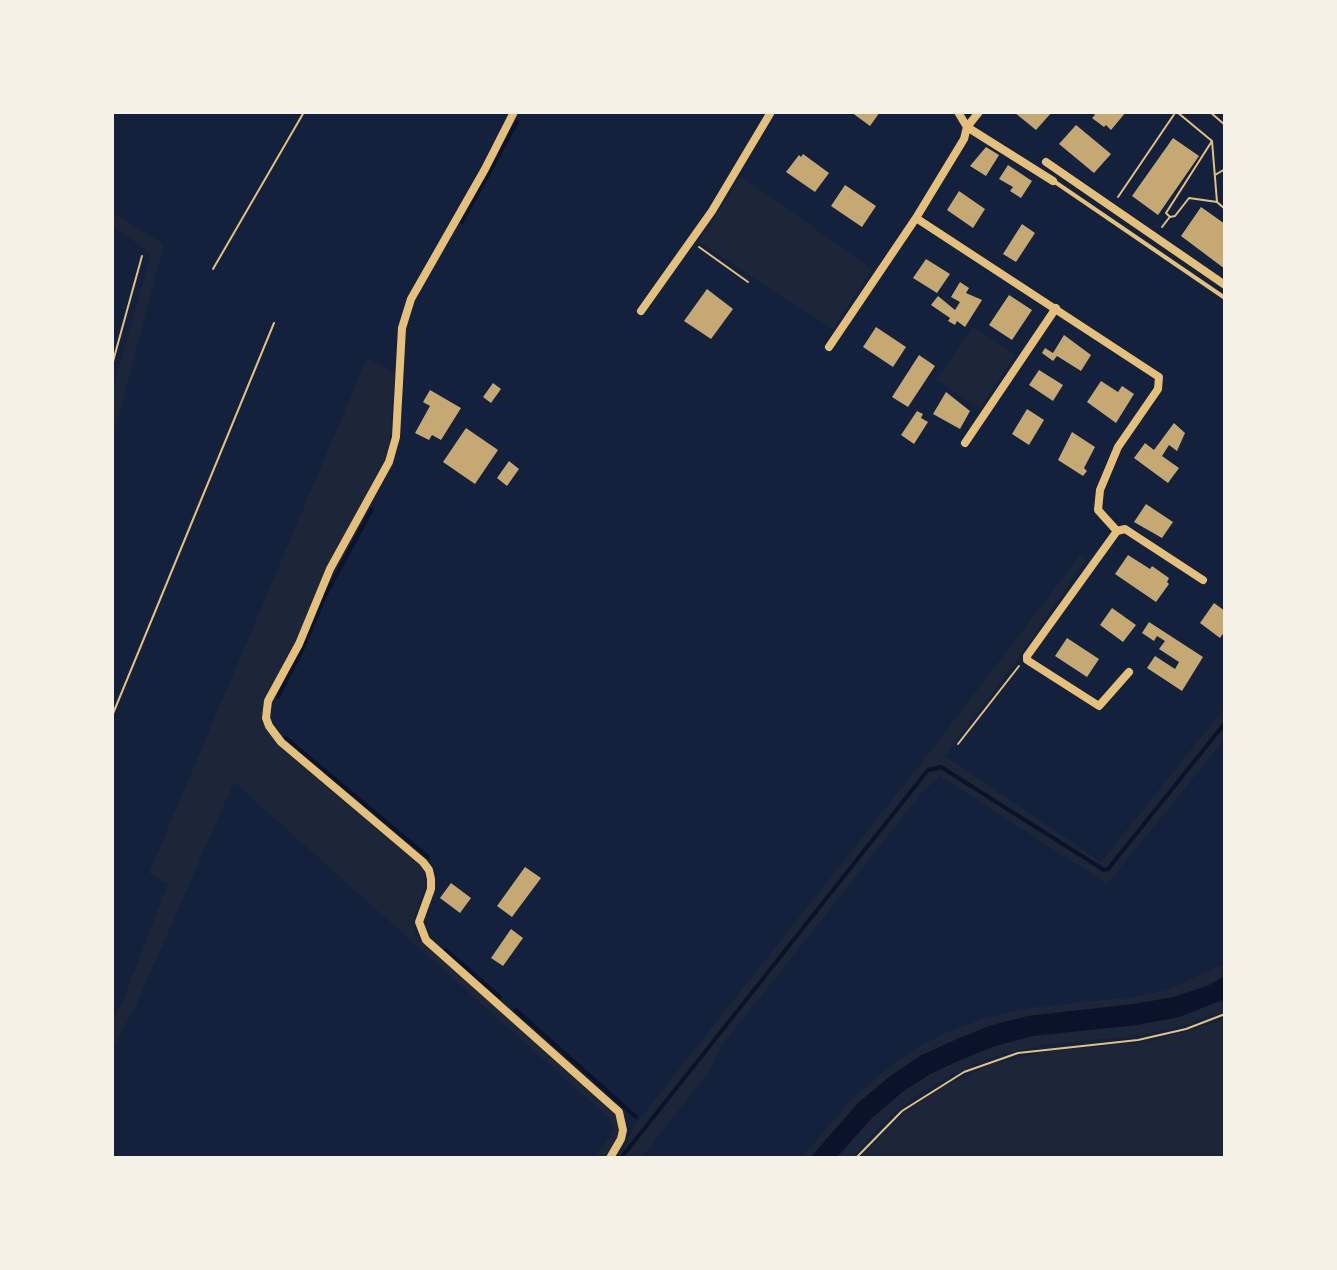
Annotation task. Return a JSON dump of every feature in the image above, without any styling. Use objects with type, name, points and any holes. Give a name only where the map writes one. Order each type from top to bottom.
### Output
[{"type":"street","points":[[514,112],[411,299],[402,328],[396,437],[389,462],[330,569],[299,644],[268,701],[266,718],[281,742],[429,870],[431,889],[419,922],[426,940],[619,1112],[623,1130],[610,1158]]},
{"type":"street","points":[[641,311],[731,182],[771,112]]},
{"type":"street","points":[[958,112],[967,127],[1053,181]]},
{"type":"street","points":[[829,347],[916,218],[964,139],[967,127],[979,112]]},
{"type":"street","points":[[1046,162],[1225,285]]},
{"type":"street","points":[[916,218],[1159,377],[1158,389],[1118,447],[1100,490],[1098,510],[1117,531]]},
{"type":"street","points":[[965,443],[1056,308]]},
{"type":"street","points":[[1129,672],[1099,706],[1027,660],[1027,656],[1117,531],[1125,529],[1203,580]]},
{"type":"lane","points":[[1053,181],[1225,298]]},
{"type":"path","points":[[213,269],[304,112]]},
{"type":"path","points":[[1118,197],[1176,112],[1212,141],[1217,202]]},
{"type":"path","points":[[1210,112],[1225,125]]},
{"type":"path","points":[[1170,217],[1166,213],[1168,208],[1212,141]]},
{"type":"path","points":[[1214,175],[1225,169]]},
{"type":"path","points":[[1162,227],[1189,198],[1217,202],[1225,209]]},
{"type":"path","points":[[691,242],[748,282]]},
{"type":"path","points":[[112,365],[142,256]]},
{"type":"path","points":[[112,716],[274,323]]},
{"type":"path","points":[[958,744],[1027,656]]},
{"type":"path","points":[[856,1158],[886,1126],[918,1100],[964,1072],[1044,1048],[1138,1040],[1186,1029],[1225,1014]]},
{"type":"shaded area","points":[[741,176],[872,269],[833,329],[699,242]]},
{"type":"shaded area","points":[[112,213],[164,244],[112,441],[112,392],[151,254],[112,225]]},
{"type":"shaded area","points":[[973,327],[1015,355],[980,408],[936,380]]},
{"type":"shaded area","points":[[367,358],[395,373],[389,450],[382,471],[264,702],[261,720],[279,745],[422,867],[426,884],[413,921],[415,935],[610,1107],[620,1128],[615,1144],[604,1158],[593,1158],[614,1127],[609,1118],[234,782],[138,1001],[112,1050],[112,1021],[122,1003],[168,884],[149,873]]},
{"type":"shaded area","points":[[1081,554],[1087,558],[1014,664],[945,756],[1101,862],[1225,707],[1225,739],[1107,884],[940,776],[920,795],[720,1048],[711,1069],[641,1158],[616,1158],[634,1126],[933,748]]},
{"type":"shaded area","points":[[1225,963],[1225,976],[1174,997],[1028,1016],[989,1026],[920,1056],[858,1103],[810,1158],[801,1158],[852,1099],[915,1049],[945,1033],[985,1018],[1026,1008],[1168,990]]},
{"type":"shaded area","points":[[1225,976],[1225,999],[1179,1017],[1137,1025],[1032,1036],[958,1061],[901,1093],[872,1118],[836,1158],[810,1158],[858,1103],[889,1077],[920,1056],[950,1042],[989,1026],[1028,1016],[1174,997]]},
{"type":"shaded area","points":[[1225,999],[1225,1011],[1185,1025],[1138,1036],[1045,1044],[989,1058],[916,1096],[883,1123],[852,1158],[836,1158],[872,1118],[901,1093],[958,1061],[1032,1036],[1137,1025],[1179,1017]]},
{"type":"shaded area","points":[[1225,1018],[1225,1158],[860,1158],[906,1112],[940,1088],[991,1064],[1043,1052],[1137,1043],[1186,1032]]},
{"type":"building","points":[[851,112],[880,112],[870,126]]},
{"type":"building","points":[[1014,112],[1052,112],[1036,130]]},
{"type":"building","points":[[1091,112],[1126,112],[1111,130],[1092,118],[1095,115]]},
{"type":"building","points":[[1076,125],[1111,154],[1094,173],[1059,144]]},
{"type":"building","points":[[1173,138],[1199,156],[1158,215],[1132,196]]},
{"type":"building","points":[[986,147],[999,155],[986,176],[970,166]]},
{"type":"building","points":[[803,154],[829,173],[815,192],[786,172]]},
{"type":"building","points":[[1008,165],[1032,181],[1021,198],[1010,191],[1013,187],[999,179]]},
{"type":"building","points":[[845,185],[876,206],[862,227],[831,206]]},
{"type":"building","points":[[959,191],[985,209],[973,228],[947,210]]},
{"type":"building","points":[[1201,207],[1225,224],[1225,269],[1181,236]]},
{"type":"building","points":[[1022,224],[1035,233],[1016,262],[1003,254]]},
{"type":"building","points":[[926,259],[950,274],[937,293],[913,278]]},
{"type":"building","points":[[960,282],[969,288],[966,293],[982,300],[965,327],[957,321],[955,325],[948,321],[950,318],[931,305],[938,296],[955,310],[960,302],[951,297]]},
{"type":"building","points":[[707,289],[733,309],[711,339],[684,321]]},
{"type":"building","points":[[1009,295],[1032,310],[1012,340],[989,325]]},
{"type":"building","points":[[876,327],[906,347],[893,367],[863,347]]},
{"type":"building","points":[[1064,335],[1091,355],[1081,371],[1057,356],[1053,361],[1042,353],[1045,348],[1053,353]]},
{"type":"building","points":[[919,355],[935,366],[908,407],[892,397]]},
{"type":"building","points":[[1039,370],[1063,385],[1053,401],[1029,385]]},
{"type":"building","points":[[1101,381],[1118,392],[1122,386],[1134,394],[1116,423],[1087,402]]},
{"type":"building","points":[[493,383],[501,389],[491,403],[483,397]]},
{"type":"building","points":[[430,390],[461,408],[441,440],[432,435],[429,440],[415,433],[430,406],[423,402]]},
{"type":"building","points":[[946,392],[970,411],[960,429],[933,414]]},
{"type":"building","points":[[1027,409],[1044,420],[1029,445],[1012,434]]},
{"type":"building","points":[[917,411],[928,422],[914,444],[901,435]]},
{"type":"building","points":[[1174,423],[1185,433],[1177,451],[1169,445],[1162,456],[1179,468],[1168,483],[1134,458],[1145,443],[1154,450]]},
{"type":"building","points":[[466,428],[498,450],[475,484],[443,462]]},
{"type":"building","points":[[1072,432],[1095,447],[1083,476],[1058,460]]},
{"type":"building","points":[[509,461],[519,469],[507,486],[497,478]]},
{"type":"building","points":[[1146,504],[1173,522],[1162,538],[1134,522]]},
{"type":"building","points":[[1128,555],[1169,578],[1169,584],[1156,602],[1115,574]]},
{"type":"building","points":[[1214,603],[1225,611],[1225,631],[1220,638],[1200,623]]},
{"type":"building","points":[[1112,608],[1136,625],[1123,642],[1100,625]]},
{"type":"building","points":[[1149,622],[1203,657],[1182,691],[1147,668],[1155,656],[1175,669],[1179,662],[1159,649],[1165,641],[1157,636],[1154,641],[1142,633]]},
{"type":"building","points":[[1067,638],[1099,659],[1087,677],[1055,656]]},
{"type":"building","points":[[525,867],[541,878],[512,917],[497,906]]},
{"type":"building","points":[[451,883],[471,898],[460,913],[440,898]]},
{"type":"building","points":[[511,929],[523,938],[503,966],[491,958]]},
{"type":"waterway","points":[[462,222],[517,122]]},
{"type":"waterway","points":[[278,697],[325,596],[372,509]]},
{"type":"waterway","points":[[621,1158],[928,770],[941,767],[1104,870],[1108,869],[1225,723]]},
{"type":"waterway","points":[[286,738],[428,857]]},
{"type":"waterway","points":[[446,950],[500,997]]},
{"type":"waterway","points":[[516,1010],[636,1117]]}]
